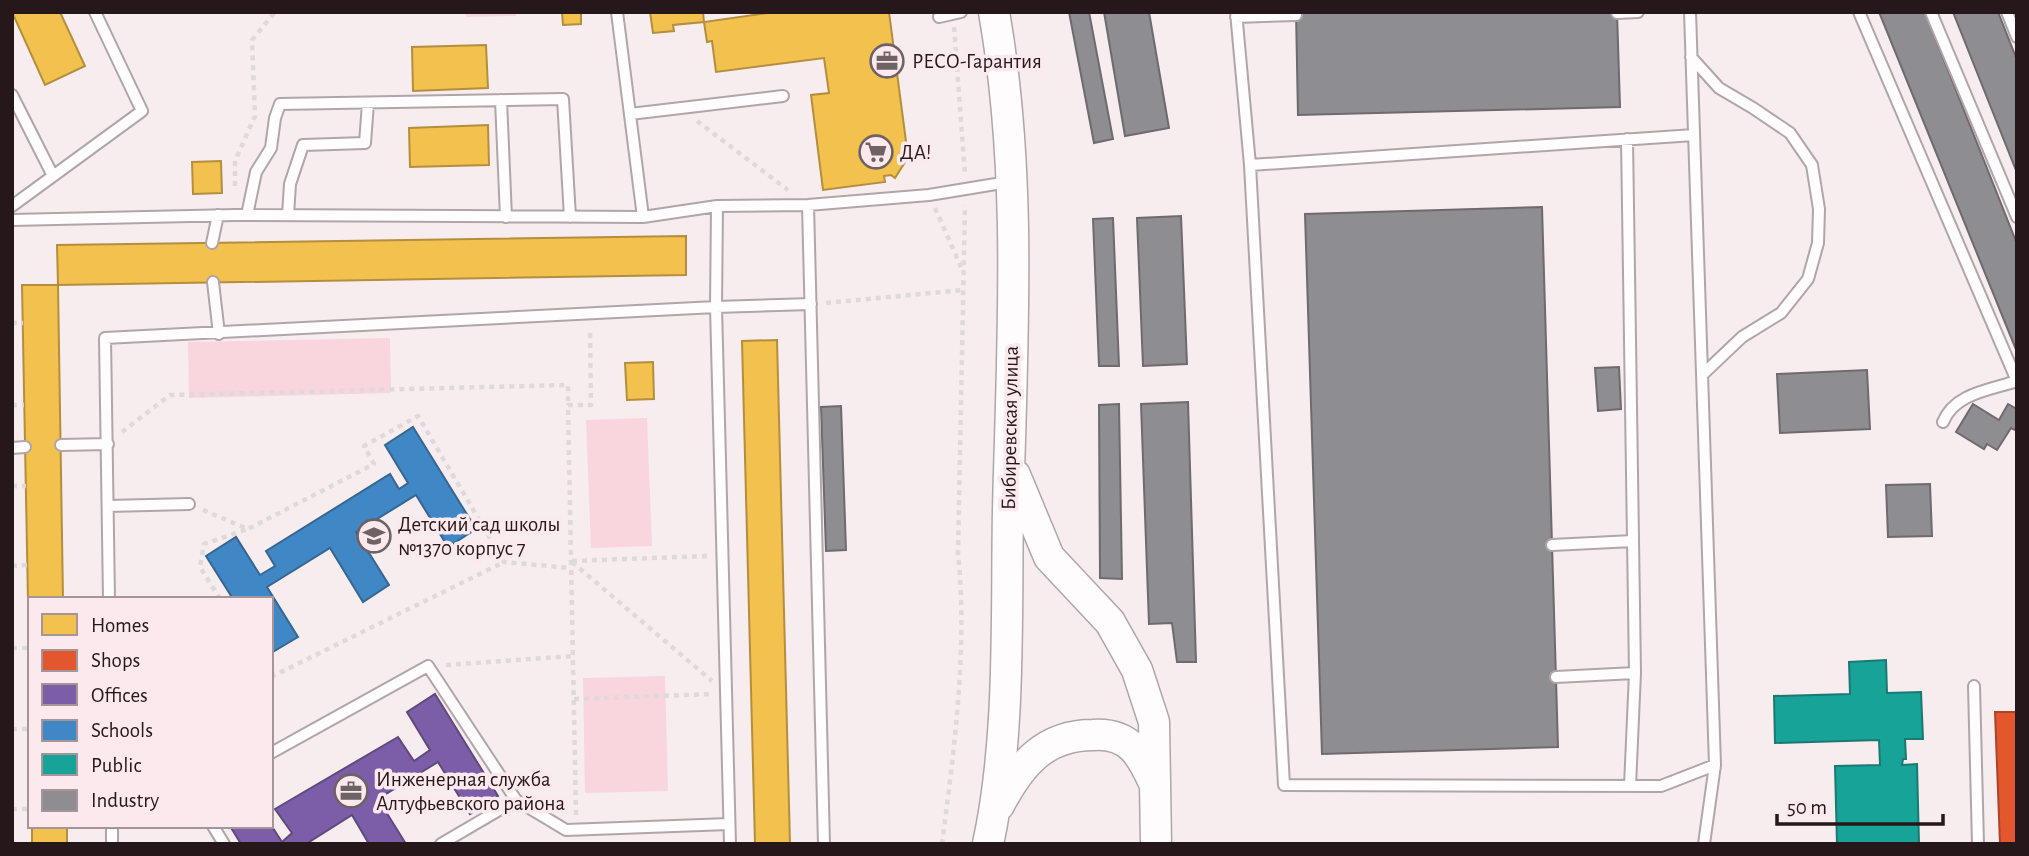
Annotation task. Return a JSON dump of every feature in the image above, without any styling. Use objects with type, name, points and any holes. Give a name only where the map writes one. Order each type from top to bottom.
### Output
[{"type":"main road","name":"Бибиревская улица","points":[[988,844],[995,812],[1005,683],[1013,181],[1002,60],[993,12]]},
{"type":"main road","points":[[1010,461],[1049,557],[1110,622],[1137,670],[1154,722],[1156,844]]},
{"type":"main road","points":[[995,812],[1013,778],[1035,755],[1059,739],[1077,735],[1100,734],[1116,737],[1131,745],[1141,757],[1157,788]]},
{"type":"lane","points":[[12,206],[142,111],[95,12]]},
{"type":"lane","points":[[617,12],[643,218]]},
{"type":"lane","points":[[1617,13],[1638,12]]},
{"type":"lane","points":[[1690,12],[1715,765],[1704,844]]},
{"type":"lane","points":[[1859,12],[2017,381],[1957,402],[1948,411],[1943,422]]},
{"type":"lane","points":[[1931,12],[2017,217]]},
{"type":"lane","points":[[2007,12],[2017,37]]},
{"type":"lane","points":[[939,18],[957,13]]},
{"type":"lane","points":[[1296,15],[1236,15],[1250,165],[1284,785],[1661,786],[1715,765]]},
{"type":"lane","points":[[1691,57],[1718,88],[1790,133],[1812,165],[1819,209],[1818,243],[1808,279],[1781,313],[1742,337],[1702,375]]},
{"type":"lane","points":[[12,95],[53,176]]},
{"type":"lane","points":[[630,114],[783,96]]},
{"type":"lane","points":[[247,215],[256,172],[271,148],[280,104],[563,99],[570,217]]},
{"type":"lane","points":[[501,100],[506,217]]},
{"type":"lane","points":[[288,215],[290,184],[303,145],[365,143],[368,103]]},
{"type":"lane","points":[[1250,165],[1694,135]]},
{"type":"lane","points":[[1627,139],[1635,673],[1630,786]]},
{"type":"lane","points":[[12,220],[218,215],[643,218],[717,206],[808,205],[929,195],[1013,181]]},
{"type":"lane","points":[[808,205],[824,844]]},
{"type":"lane","points":[[717,206],[716,307],[730,844]]},
{"type":"lane","points":[[212,243],[218,215]]},
{"type":"lane","points":[[213,282],[219,334]]},
{"type":"lane","points":[[109,597],[105,338],[811,304]]},
{"type":"lane","points":[[61,444],[108,444]]},
{"type":"lane","points":[[12,447],[25,447]]},
{"type":"lane","points":[[107,506],[189,504]]},
{"type":"lane","points":[[1552,545],[1633,541]]},
{"type":"lane","points":[[273,752],[428,666],[516,800],[566,830],[729,824]]},
{"type":"lane","points":[[1556,677],[1635,673]]},
{"type":"lane","points":[[1974,687],[1978,844]]},
{"type":"lane","points":[[441,844],[516,800]]},
{"type":"lane","points":[[215,828],[224,844]]},
{"type":"path","points":[[235,215],[235,161],[255,116],[252,40],[275,12]]},
{"type":"path","points":[[942,844],[954,752],[963,595],[958,553],[966,189],[957,13]]},
{"type":"path","points":[[680,108],[808,205]]},
{"type":"path","points":[[929,195],[963,270]]},
{"type":"path","points":[[811,304],[964,290]]},
{"type":"path","points":[[568,405],[591,405],[590,315]]},
{"type":"path","points":[[12,323],[23,323]]},
{"type":"path","points":[[108,444],[170,395],[568,385],[576,829]]},
{"type":"path","points":[[12,405],[24,405]]},
{"type":"path","points":[[219,597],[200,567],[204,544],[248,529],[374,464],[364,446],[418,416],[504,562]]},
{"type":"path","points":[[12,486],[26,486]]},
{"type":"path","points":[[189,504],[248,529]]},
{"type":"path","points":[[571,561],[723,556]]},
{"type":"path","points":[[571,561],[726,693]]},
{"type":"path","points":[[273,676],[504,562],[571,568]]},
{"type":"path","points":[[12,566],[27,565]]},
{"type":"path","points":[[428,666],[573,656]]},
{"type":"path","points":[[574,699],[726,693]]},
{"type":"shaded area","points":[[466,12],[516,12],[516,16],[466,17]]},
{"type":"shaded area","points":[[390,338],[391,393],[189,398],[188,342]]},
{"type":"shaded area","points":[[647,418],[652,546],[591,548],[586,420]]},
{"type":"shaded area","points":[[665,676],[668,791],[585,793],[583,678]]},
{"type":"building: Homes","points":[[12,12],[60,12],[85,66],[45,85]]},
{"type":"building: Homes","points":[[562,12],[581,12],[581,24],[563,25]]},
{"type":"building: Homes","points":[[650,12],[703,12],[704,22],[673,25],[674,31],[653,33]]},
{"type":"building: Homes","points":[[775,12],[889,12],[907,149],[902,150],[902,156],[907,159],[895,178],[891,175],[884,176],[885,182],[823,190],[811,95],[829,93],[824,58],[716,72],[712,41],[707,42],[704,22]]},
{"type":"building: Homes","points":[[486,45],[488,88],[413,91],[412,47]]},
{"type":"building: Homes","points":[[488,125],[489,165],[410,167],[409,128]]},
{"type":"building: Homes","points":[[221,161],[222,193],[193,194],[192,162]]},
{"type":"building: Homes","points":[[686,236],[686,275],[58,285],[57,245]]},
{"type":"building: Homes","points":[[22,285],[58,285],[63,597],[28,597],[28,602]]},
{"type":"building: Homes","points":[[777,340],[790,844],[755,844],[742,341]]},
{"type":"building: Homes","points":[[653,362],[654,399],[627,400],[625,363]]},
{"type":"building: Homes","points":[[32,828],[67,828],[67,844],[32,844]]},
{"type":"building: Shops","points":[[1995,712],[2017,712],[2017,844],[2000,844]]},
{"type":"building: Offices","points":[[435,694],[498,796],[470,814],[438,762],[378,799],[406,844],[369,844],[352,815],[306,844],[241,844],[231,828],[273,828],[282,842],[292,833],[275,809],[398,737],[414,761],[430,750],[407,712]]},
{"type":"building: Schools","points":[[413,427],[476,529],[448,547],[416,495],[356,532],[389,585],[363,602],[330,548],[267,587],[298,637],[273,652],[273,597],[232,597],[206,556],[236,537],[260,575],[275,566],[266,551],[390,474],[399,489],[408,483],[385,445]]},
{"type":"building: Public","points":[[1886,660],[1887,693],[1921,692],[1923,739],[1905,739],[1906,759],[1903,759],[1902,765],[1917,764],[1919,844],[1837,844],[1835,766],[1880,765],[1879,740],[1775,743],[1774,696],[1850,694],[1849,662]]},
{"type":"building: Industry","points":[[1069,12],[1089,12],[1113,139],[1094,143]]},
{"type":"building: Industry","points":[[1104,12],[1149,12],[1169,128],[1125,136]]},
{"type":"building: Industry","points":[[1296,12],[1617,12],[1620,107],[1298,115]]},
{"type":"building: Industry","points":[[1879,12],[1925,12],[2017,244],[2017,352]]},
{"type":"building: Industry","points":[[1953,12],[1998,12],[2017,60],[2017,173]]},
{"type":"building: Industry","points":[[1542,207],[1558,747],[1322,754],[1305,214]]},
{"type":"building: Industry","points":[[1181,216],[1187,364],[1143,366],[1137,218]]},
{"type":"building: Industry","points":[[1113,218],[1119,366],[1099,366],[1093,219]]},
{"type":"building: Industry","points":[[1619,367],[1621,409],[1598,411],[1595,368]]},
{"type":"building: Industry","points":[[1867,370],[1870,429],[1780,433],[1777,374]]},
{"type":"building: Industry","points":[[1188,402],[1196,662],[1177,662],[1172,623],[1149,624],[1141,404]]},
{"type":"building: Industry","points":[[1119,404],[1122,579],[1100,578],[1099,405]]},
{"type":"building: Industry","points":[[1973,404],[1999,420],[2008,404],[2017,409],[2017,431],[2011,428],[1997,450],[1987,444],[1984,449],[1956,432]]},
{"type":"building: Industry","points":[[841,406],[846,550],[826,551],[821,407]]},
{"type":"building: Industry","points":[[1930,484],[1932,536],[1888,537],[1886,485]]},
{"type":"place","name":"РЕСО-Гарантия","points":[[887,61]]},
{"type":"place","name":"ДА!","points":[[876,152]]},
{"type":"place","name":"Детский сад школы №1370 корпус 7","points":[[374,536]]},
{"type":"place","name":"Инженерная служба Алтуфьевского района","points":[[351,791]]}]
